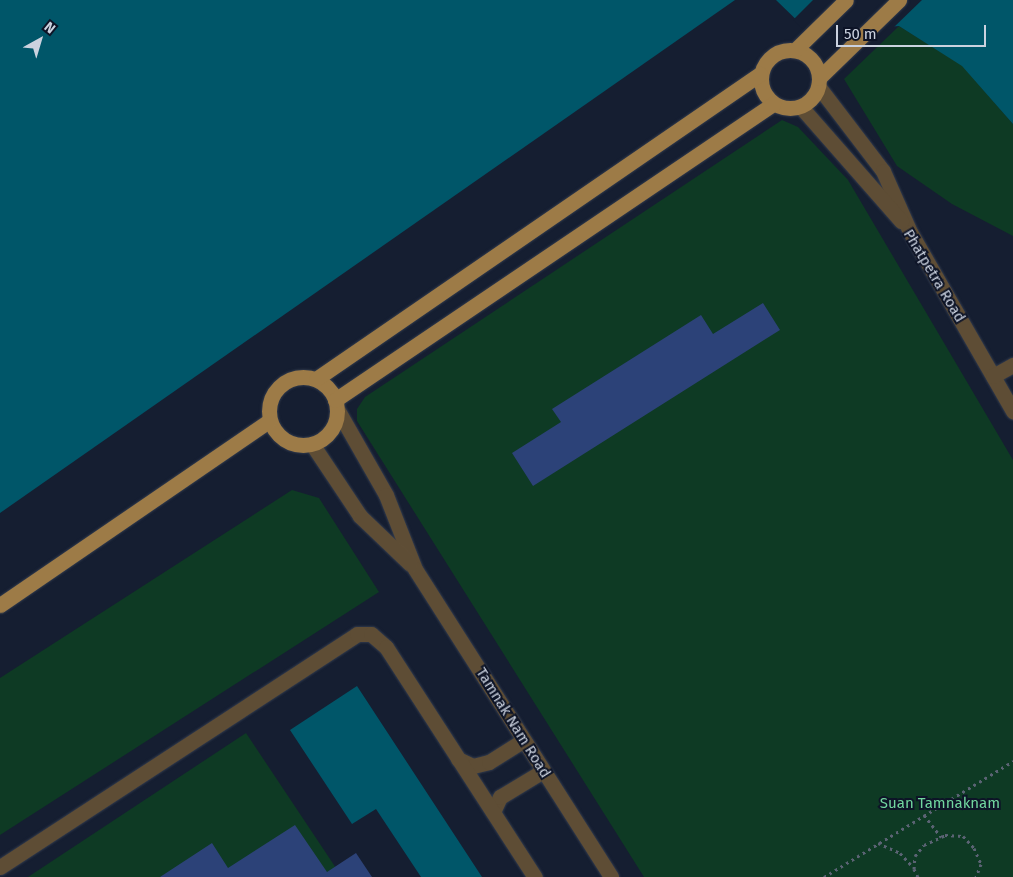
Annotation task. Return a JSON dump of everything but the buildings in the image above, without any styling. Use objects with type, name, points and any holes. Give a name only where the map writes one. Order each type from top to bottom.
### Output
[{"type":"main road","points":[[795,50],[846,0]]},
{"type":"main road","points":[[760,74],[765,96],[773,104],[782,108],[801,106],[812,98],[819,82],[837,61],[899,0]]},
{"type":"main road","points":[[316,379],[760,74],[769,58],[786,50],[795,50],[814,63],[819,82]]},
{"type":"main road","points":[[336,405],[773,104]]},
{"type":"main road","points":[[294,377],[316,379],[325,385],[336,405],[331,431],[312,444],[286,441],[270,421],[270,399],[284,382],[294,377]]},
{"type":"main road","points":[[0,605],[270,421]]},
{"type":"street","points":[[819,82],[884,171],[910,232]]},
{"type":"street","name":"Phatpetra Road","points":[[801,106],[910,232],[1013,411]]},
{"type":"street","points":[[993,376],[1013,365]]},
{"type":"street","name":"Tamnak Nam Road","points":[[336,405],[386,495],[415,569],[611,877]]},
{"type":"street","name":"Tamnak Nam Road","points":[[312,444],[360,516],[415,569]]},
{"type":"street","points":[[0,867],[357,634],[371,634],[386,647],[535,877]]},
{"type":"street","points":[[458,759],[473,766],[489,762],[524,740]]},
{"type":"street","points":[[493,812],[500,797],[543,771]]},
{"type":"path","points":[[824,877],[1013,761]]},
{"type":"path","points":[[924,816],[941,837]]},
{"type":"path","points":[[914,869],[915,856],[924,845],[941,837],[962,836],[974,848],[981,864],[976,877]]},
{"type":"path","points":[[878,843],[900,854],[914,869],[918,877]]},
{"type":"green space","points":[[899,26],[962,65],[1013,124],[1013,236],[952,204],[897,166],[844,79]]},
{"type":"green space","name":"Suan Tamnaknam","points":[[782,120],[798,127],[848,180],[1013,460],[1013,877],[644,877],[357,421],[357,409],[365,397]]},
{"type":"green space","points":[[292,490],[319,498],[379,592],[0,835],[0,678]]},
{"type":"green space","points":[[246,733],[342,877],[28,877]]},
{"type":"water","points":[[0,0],[735,0],[0,513]]},
{"type":"water","points":[[776,0],[1013,0],[1013,124],[962,66],[899,26],[811,34]]},
{"type":"water","points":[[357,686],[482,877],[421,877],[376,809],[352,824],[290,730]]},
{"type":"pier","points":[[813,0],[922,0],[892,29],[811,36],[793,20]]}]
